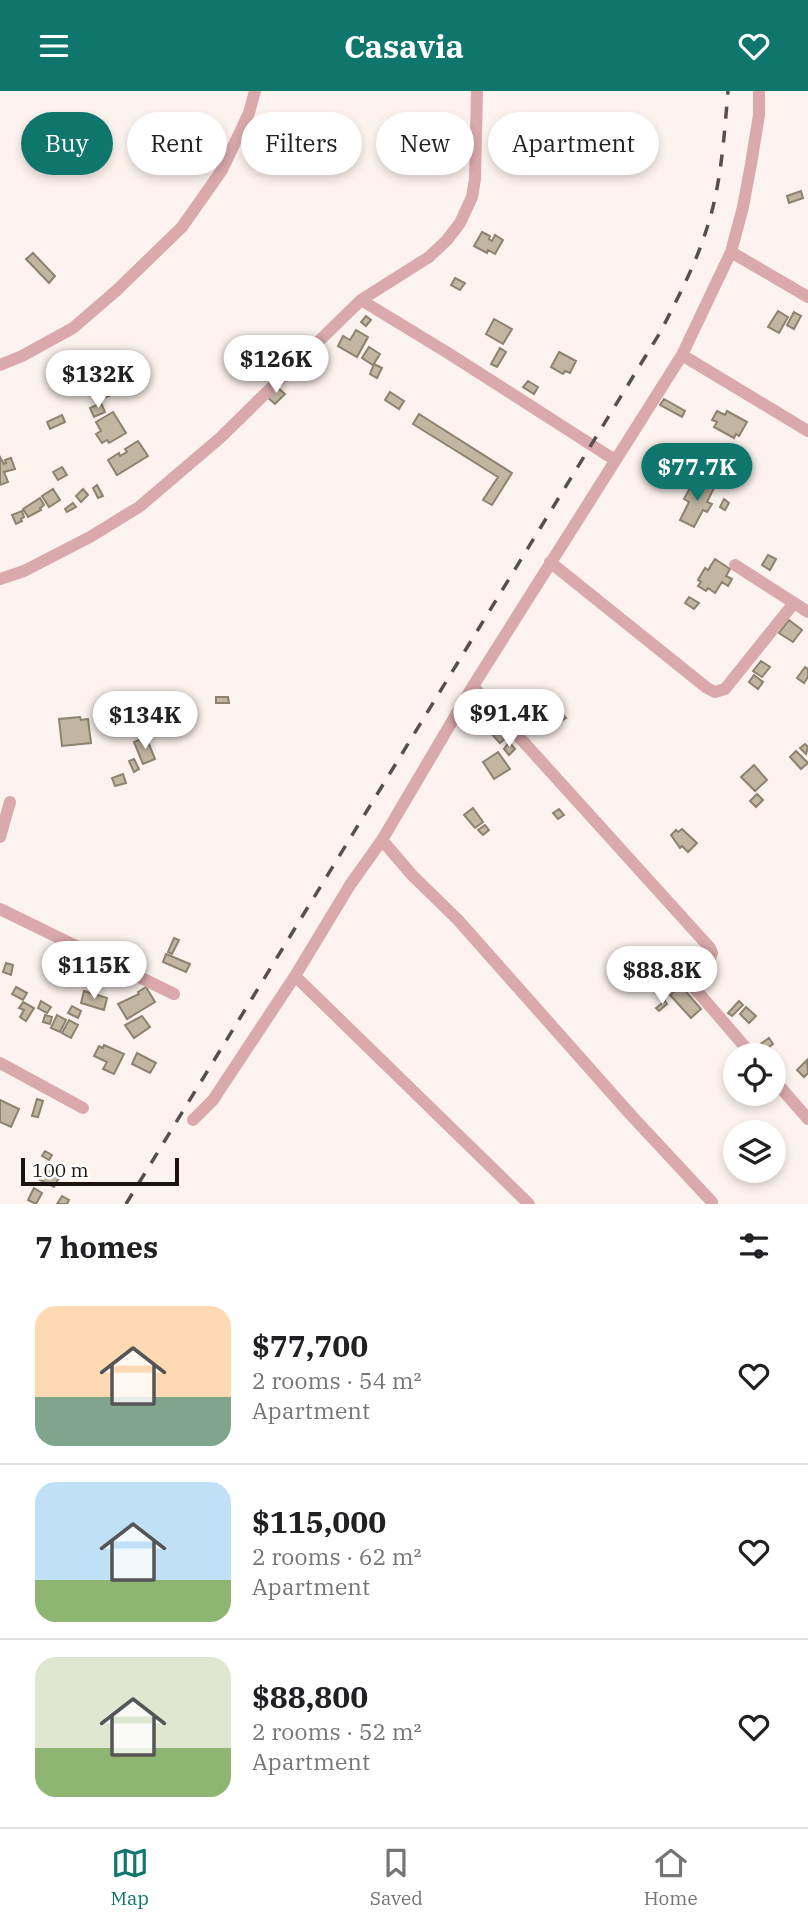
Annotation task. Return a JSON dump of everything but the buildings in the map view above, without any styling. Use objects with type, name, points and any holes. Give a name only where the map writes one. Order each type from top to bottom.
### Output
[{"type":"street","points":[[0,365],[73,328],[117,291],[181,227],[222,170],[249,113],[255,91]]},
{"type":"street","points":[[0,579],[24,571],[90,537],[139,507],[220,438],[361,300],[429,257],[447,240],[460,223],[472,197],[475,179],[477,91]]},
{"type":"street","points":[[192,1120],[213,1100],[295,976],[350,885],[382,840],[550,562],[682,355],[731,252],[749,174],[759,115],[759,91]]},
{"type":"street","points":[[731,252],[808,297]]},
{"type":"street","points":[[361,300],[615,460]]},
{"type":"street","points":[[682,355],[808,431]]},
{"type":"street","points":[[550,562],[715,692],[724,689],[794,603]]},
{"type":"street","points":[[735,565],[808,611]]},
{"type":"street","points":[[473,686],[710,948],[712,953],[709,960],[689,979],[690,983],[742,1043]]},
{"type":"street","points":[[0,837],[10,802]]},
{"type":"street","points":[[382,840],[412,875],[458,920],[712,1202]]},
{"type":"street","points":[[0,909],[174,994]]},
{"type":"street","points":[[295,976],[529,1204]]},
{"type":"street","points":[[0,1063],[83,1108]]},
{"type":"street","points":[[786,1094],[808,1119]]},
{"type":"railway","points":[[126,1204],[661,331],[691,270],[711,214],[721,162],[728,91]]}]
